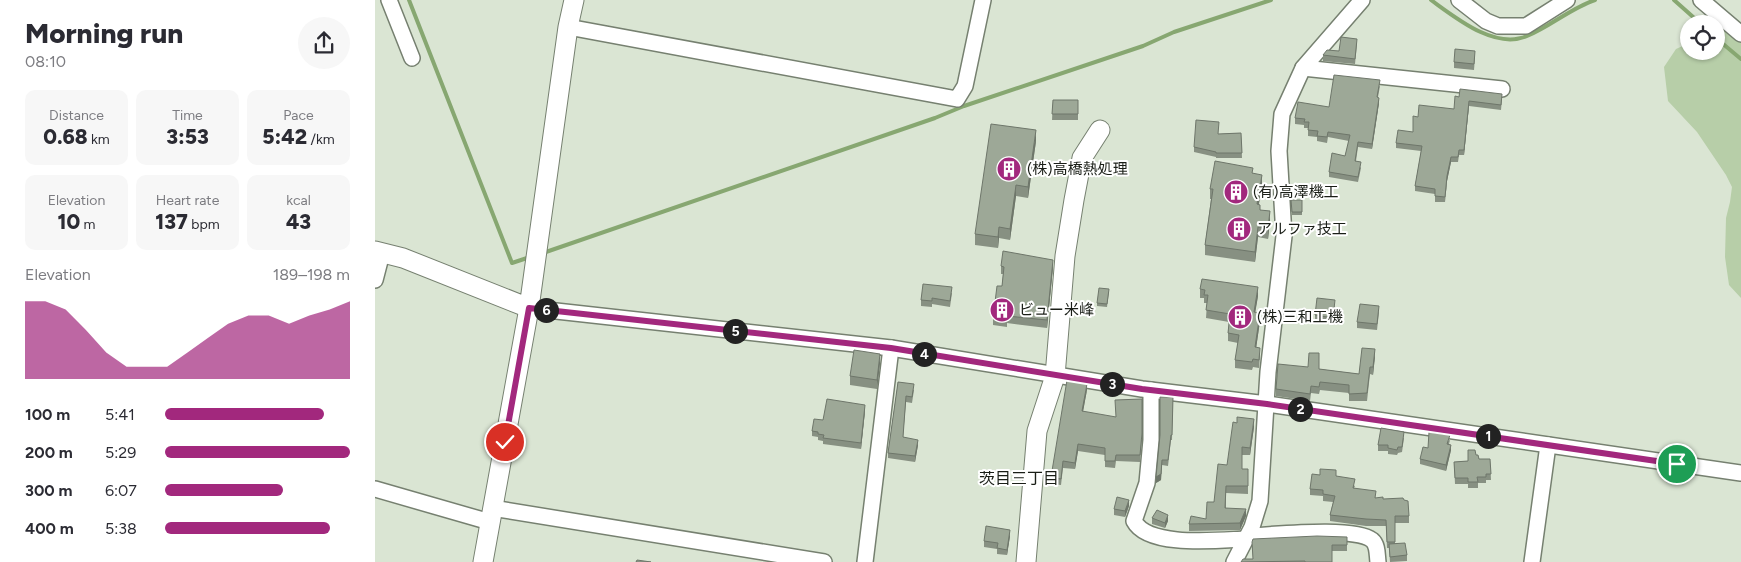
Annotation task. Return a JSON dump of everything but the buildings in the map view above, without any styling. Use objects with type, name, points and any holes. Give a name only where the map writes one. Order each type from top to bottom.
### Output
[{"type":"street","points":[[389,0],[412,58]]},
{"type":"street","points":[[483,562],[529,308],[568,27],[574,0]]},
{"type":"street","points":[[568,27],[957,99],[965,86],[983,0]]},
{"type":"street","points":[[1234,562],[1253,527],[1260,501],[1268,372],[1284,236],[1279,150],[1282,114],[1303,68],[1361,0]]},
{"type":"street","points":[[1459,0],[1486,21],[1498,26],[1525,26],[1567,0]]},
{"type":"street","points":[[1701,0],[1740,33]]},
{"type":"street","points":[[1303,68],[1502,89]]},
{"type":"street","points":[[1026,562],[1037,431],[1055,376],[1065,256],[1074,200],[1082,158],[1100,130]]},
{"type":"street","points":[[375,280],[379,252],[403,258],[529,308],[891,348],[1055,376],[1267,404],[1741,474]]},
{"type":"street","points":[[865,562],[891,348]]},
{"type":"street","points":[[1151,390],[1151,440],[1147,483],[1134,520],[1137,526],[1160,537],[1190,541],[1343,533],[1373,540],[1377,547],[1378,562]]},
{"type":"street","points":[[1532,562],[1548,445]]},
{"type":"street","points":[[375,489],[491,515],[824,562]]},
{"type":"green space","points":[[1741,30],[1741,298],[1729,285],[1725,257],[1726,218],[1732,187],[1697,132],[1668,101],[1664,67],[1676,49],[1680,47],[1680,60],[1725,60],[1725,31]]},
{"type":"waterway","points":[[409,0],[512,263],[530,257]]},
{"type":"waterway","points":[[543,253],[935,118],[964,106],[1143,46],[1174,32],[1271,0]]},
{"type":"waterway","points":[[1431,0],[1476,30],[1502,39],[1515,39],[1527,36],[1586,3],[1595,0]]},
{"type":"waterway","points":[[1674,0],[1691,15]]},
{"type":"waterway","points":[[1725,46],[1741,59]]},
{"type":"place","name":"(株)高橋熱処理","points":[[1009,169]]},
{"type":"place","name":"(有)高澤機工","points":[[1236,192]]},
{"type":"place","name":"アルファ技工","points":[[1239,229]]},
{"type":"place","name":"ビュー米峰","points":[[1002,310]]},
{"type":"place","name":"(株)三和工機","points":[[1240,317]]},
{"type":"district","name":"茨目三丁目","points":[[1019,478]]},
{"type":"route","points":[[505,442],[529,308],[891,348],[1142,389],[1267,404],[1677,464]]}]
